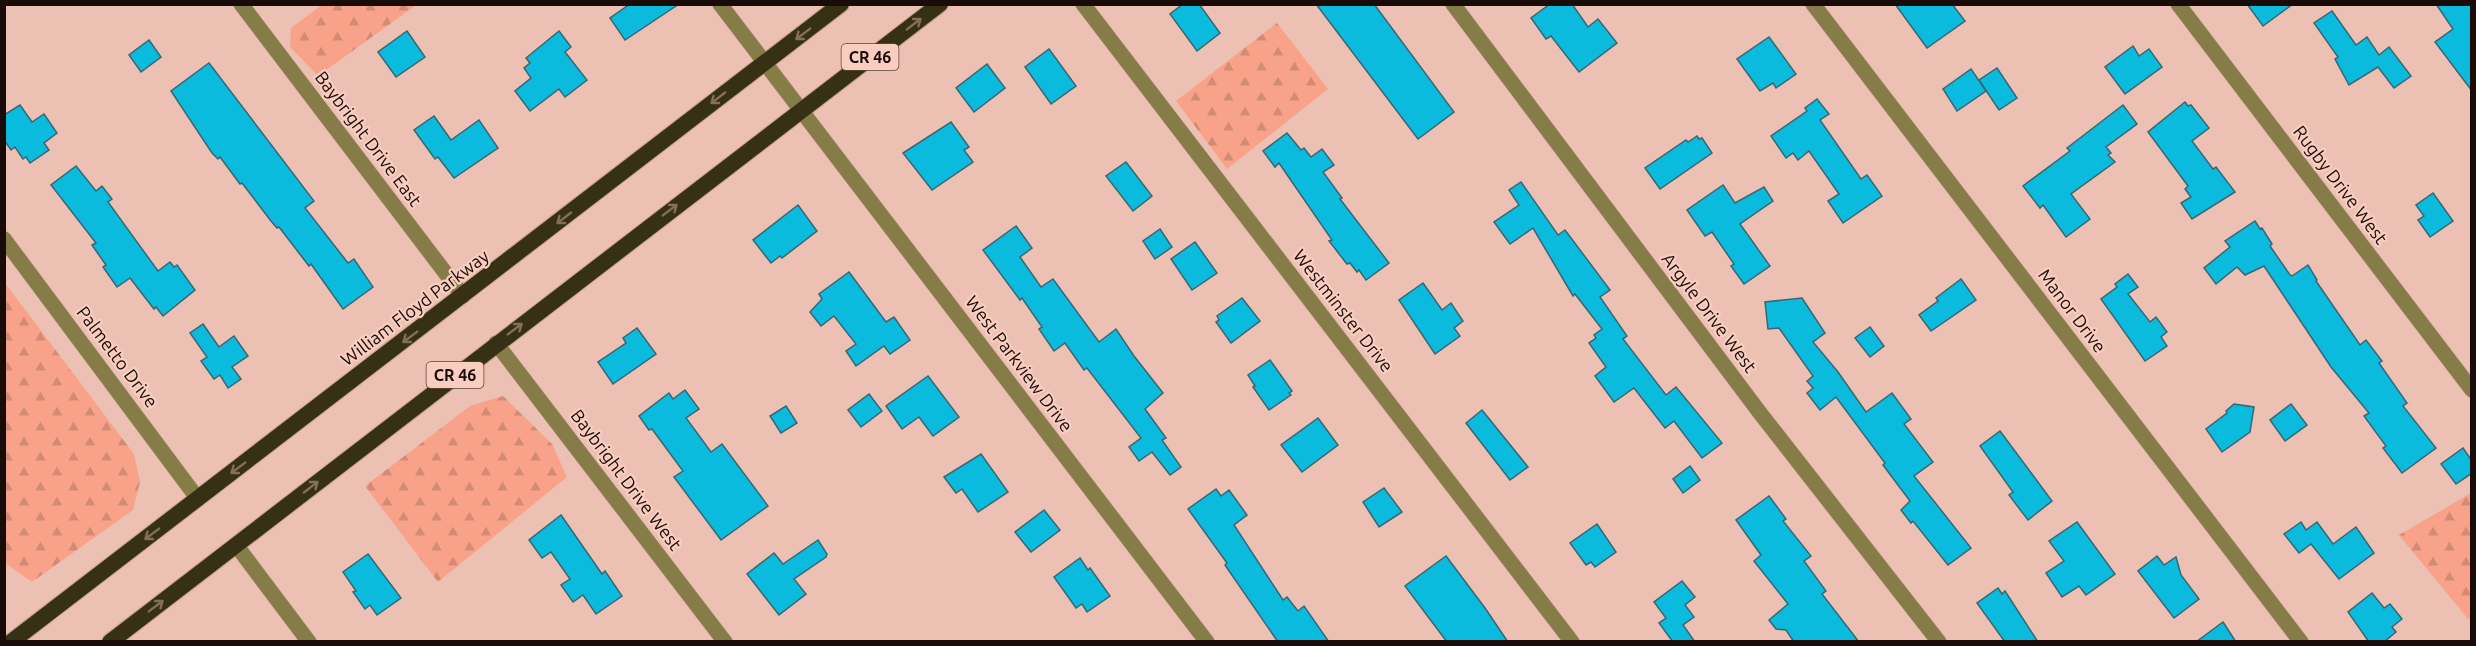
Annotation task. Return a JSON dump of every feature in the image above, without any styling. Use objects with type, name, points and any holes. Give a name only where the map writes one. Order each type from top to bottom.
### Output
[{"type":"highway","name":"William Floyd Parkway","points":[[11,642],[841,4]]},
{"type":"highway","name":"CR 46","points":[[110,642],[940,4]]},
{"type":"street","name":"Baybright Drive East","points":[[241,4],[463,296]]},
{"type":"street","name":"West Parkview Drive","points":[[720,4],[1207,642]]},
{"type":"street","name":"Westminster Drive","points":[[1083,4],[1572,642]]},
{"type":"street","name":"Argyle Drive West","points":[[1453,4],[1760,413],[1939,642]]},
{"type":"street","name":"Manor Drive","points":[[1813,4],[2301,642]]},
{"type":"street","name":"Rugby Drive West","points":[[2178,4],[2472,390]]},
{"type":"street","name":"Palmetto Drive","points":[[4,239],[198,499]]},
{"type":"street","name":"Baybright Drive West","points":[[496,344],[725,642]]},
{"type":"street","points":[[236,545],[309,642]]},
{"type":"green space","points":[[323,4],[416,5],[318,76],[290,47],[291,28]]},
{"type":"green space","points":[[1277,23],[1328,89],[1227,169],[1176,101]]},
{"type":"green space","points":[[5,283],[134,454],[140,482],[133,510],[32,582],[5,563]]},
{"type":"green space","points":[[503,396],[552,444],[567,477],[438,582],[365,486],[470,406]]},
{"type":"green space","points":[[2471,493],[2472,617],[2468,619],[2399,535]]},
{"type":"building","points":[[630,4],[679,4],[625,40],[610,18]]},
{"type":"building","points":[[1183,4],[1199,4],[1220,33],[1197,51],[1170,14]]},
{"type":"building","points":[[1316,4],[1374,4],[1454,112],[1418,139]]},
{"type":"building","points":[[1550,4],[1572,4],[1588,27],[1598,19],[1617,43],[1579,72],[1551,36],[1546,39],[1531,18]]},
{"type":"building","points":[[1895,4],[1952,4],[1965,21],[1927,48]]},
{"type":"building","points":[[2247,4],[2293,4],[2263,26]]},
{"type":"building","points":[[2436,4],[2472,4],[2472,91],[2435,42],[2453,29]]},
{"type":"building","points":[[2332,11],[2356,45],[2367,37],[2379,55],[2389,47],[2411,76],[2394,88],[2378,67],[2349,85],[2335,59],[2338,57],[2314,23]]},
{"type":"building","points":[[407,31],[425,57],[396,77],[378,52]]},
{"type":"building","points":[[559,31],[571,47],[565,52],[587,80],[565,97],[559,89],[530,111],[515,91],[531,78],[524,68],[530,63],[526,58]]},
{"type":"building","points":[[1769,37],[1796,74],[1776,88],[1773,83],[1760,91],[1737,59]]},
{"type":"building","points":[[149,40],[161,57],[141,72],[129,55]]},
{"type":"building","points":[[2133,46],[2139,56],[2149,49],[2162,67],[2125,94],[2105,67]]},
{"type":"building","points":[[1049,49],[1076,86],[1051,104],[1025,67]]},
{"type":"building","points":[[209,63],[314,201],[305,208],[348,263],[354,259],[373,287],[343,309],[311,264],[309,266],[220,157],[218,159],[212,153],[171,91]]},
{"type":"building","points":[[987,64],[1005,88],[974,112],[956,88]]},
{"type":"building","points":[[1997,68],[2017,98],[1999,110],[1979,80]]},
{"type":"building","points":[[1971,69],[1986,91],[1957,111],[1943,89]]},
{"type":"building","points":[[1817,99],[1829,114],[1820,120],[1861,179],[1867,175],[1882,196],[1843,223],[1828,201],[1839,194],[1809,151],[1798,160],[1793,153],[1786,158],[1771,136],[1807,111],[1805,108]]},
{"type":"building","points":[[2185,102],[2188,106],[2191,105],[2209,128],[2192,141],[2213,169],[2216,167],[2235,192],[2192,219],[2181,203],[2191,197],[2185,189],[2188,186],[2148,132]]},
{"type":"building","points":[[20,105],[32,122],[44,114],[57,133],[44,143],[49,150],[30,163],[26,157],[23,159],[15,147],[11,150],[4,140],[4,115]]},
{"type":"building","points":[[2123,105],[2137,124],[2106,147],[2111,153],[2108,155],[2115,162],[2071,194],[2090,219],[2066,237],[2043,205],[2040,208],[2023,186],[2070,151],[2067,148]]},
{"type":"building","points":[[434,116],[451,140],[479,120],[498,148],[454,178],[438,157],[435,159],[414,130]]},
{"type":"building","points":[[951,122],[969,147],[964,150],[973,162],[932,190],[903,153]]},
{"type":"building","points":[[1287,133],[1301,150],[1304,148],[1311,157],[1322,149],[1334,165],[1323,172],[1342,198],[1340,199],[1389,263],[1366,280],[1359,270],[1357,272],[1350,263],[1347,264],[1329,241],[1332,240],[1279,163],[1275,167],[1263,151]]},
{"type":"building","points":[[1697,136],[1699,139],[1702,138],[1712,153],[1660,189],[1645,168],[1686,140],[1688,142]]},
{"type":"building","points":[[1126,162],[1152,196],[1133,211],[1106,176]]},
{"type":"building","points":[[76,166],[96,191],[102,186],[112,199],[108,202],[158,271],[170,262],[174,267],[177,265],[195,290],[163,316],[156,307],[154,309],[130,278],[117,287],[103,267],[106,265],[92,245],[96,243],[51,185]]},
{"type":"building","points":[[1521,182],[1558,235],[1565,230],[1610,290],[1600,297],[1627,336],[1623,339],[1666,395],[1676,387],[1722,443],[1702,458],[1674,421],[1665,428],[1634,388],[1614,402],[1595,376],[1606,367],[1589,343],[1602,329],[1575,294],[1573,296],[1533,228],[1510,244],[1494,222],[1519,205],[1509,190]]},
{"type":"building","points":[[1723,185],[1735,203],[1764,187],[1773,201],[1740,224],[1770,266],[1744,284],[1731,266],[1734,264],[1712,232],[1705,236],[1687,210]]},
{"type":"building","points":[[2433,193],[2453,221],[2430,237],[2418,220],[2424,216],[2416,205]]},
{"type":"building","points":[[798,205],[817,231],[782,258],[780,256],[771,263],[753,240]]},
{"type":"building","points":[[2255,221],[2260,229],[2262,228],[2272,244],[2270,246],[2290,275],[2292,276],[2308,265],[2316,281],[2360,345],[2366,340],[2382,361],[2379,363],[2407,403],[2403,406],[2436,448],[2402,473],[2383,448],[2386,446],[2364,416],[2369,413],[2331,367],[2264,266],[2245,275],[2237,267],[2216,284],[2204,268],[2230,247],[2225,241]]},
{"type":"building","points":[[1016,226],[1032,248],[1020,257],[1041,287],[1053,279],[1099,342],[1116,329],[1163,393],[1145,409],[1166,438],[1162,440],[1181,467],[1170,475],[1152,452],[1139,461],[1129,447],[1141,438],[1087,368],[1084,370],[1065,343],[1054,351],[1039,329],[1042,327],[1022,298],[1020,300],[983,250]]},
{"type":"building","points":[[1160,229],[1172,247],[1155,259],[1143,241]]},
{"type":"building","points":[[1195,242],[1217,273],[1192,290],[1171,259]]},
{"type":"building","points":[[849,272],[886,322],[894,317],[910,340],[890,354],[884,346],[856,366],[846,351],[856,344],[834,316],[821,326],[810,312],[822,299],[819,294]]},
{"type":"building","points":[[2128,274],[2138,287],[2128,294],[2150,322],[2156,317],[2167,332],[2161,337],[2167,346],[2145,361],[2101,299],[2117,287],[2115,284]]},
{"type":"building","points":[[1961,279],[1976,300],[1931,331],[1919,315],[1938,301],[1936,298]]},
{"type":"building","points":[[1423,283],[1442,310],[1451,303],[1463,321],[1454,328],[1460,336],[1435,354],[1399,300]]},
{"type":"building","points":[[1242,298],[1260,321],[1231,343],[1216,322],[1219,320],[1217,316]]},
{"type":"building","points":[[1802,298],[1825,333],[1813,342],[1838,372],[1866,412],[1892,393],[1911,419],[1904,424],[1933,462],[1914,476],[1971,548],[1948,565],[1913,521],[1911,523],[1901,510],[1910,501],[1836,397],[1820,410],[1807,393],[1813,388],[1807,381],[1813,376],[1779,328],[1768,329],[1765,302]]},
{"type":"building","points":[[203,324],[219,347],[234,336],[248,356],[232,367],[241,379],[228,388],[220,375],[214,379],[201,361],[207,357],[190,333]]},
{"type":"building","points":[[1870,327],[1884,346],[1870,357],[1855,338]]},
{"type":"building","points":[[637,328],[656,354],[613,384],[598,362],[626,343],[623,338]]},
{"type":"building","points":[[1270,360],[1292,391],[1289,393],[1291,395],[1269,410],[1253,387],[1255,386],[1248,375]]},
{"type":"building","points":[[928,376],[959,417],[933,436],[919,417],[902,429],[886,406]]},
{"type":"building","points":[[685,390],[699,409],[686,418],[711,452],[722,444],[768,506],[721,540],[674,477],[683,471],[652,429],[649,430],[639,416],[669,393],[673,399]]},
{"type":"building","points":[[869,394],[882,411],[861,427],[848,410]]},
{"type":"building","points":[[2234,404],[2254,407],[2250,432],[2222,452],[2206,429],[2227,413],[2226,411]]},
{"type":"building","points":[[2291,404],[2307,425],[2285,441],[2270,420]]},
{"type":"building","points":[[786,406],[797,423],[781,433],[770,416]]},
{"type":"building","points":[[1482,410],[1528,467],[1510,480],[1466,423]]},
{"type":"building","points":[[1318,418],[1338,445],[1302,472],[1281,445]]},
{"type":"building","points":[[2000,431],[2052,501],[2028,520],[2009,495],[2013,492],[1980,446]]},
{"type":"building","points":[[2463,448],[2472,461],[2472,473],[2456,484],[2441,464]]},
{"type":"building","points":[[981,454],[1008,492],[978,512],[962,489],[956,493],[944,477]]},
{"type":"building","points":[[1690,466],[1700,480],[1683,493],[1673,479]]},
{"type":"building","points":[[1384,488],[1402,512],[1379,527],[1363,502]]},
{"type":"building","points":[[1216,489],[1221,496],[1229,490],[1247,515],[1234,525],[1283,600],[1287,597],[1298,611],[1304,606],[1329,642],[1278,642],[1225,565],[1227,563],[1188,509]]},
{"type":"building","points":[[1769,496],[1786,519],[1783,521],[1811,556],[1804,561],[1826,591],[1822,594],[1859,642],[1794,642],[1786,630],[1776,629],[1769,620],[1788,604],[1754,561],[1761,555],[1736,520]]},
{"type":"building","points":[[1044,510],[1060,530],[1031,552],[1015,532]]},
{"type":"building","points":[[561,515],[602,574],[605,571],[622,596],[596,614],[583,595],[573,602],[561,585],[570,579],[551,552],[542,558],[529,540]]},
{"type":"building","points":[[2077,522],[2115,574],[2086,595],[2079,586],[2062,597],[2046,573],[2064,561],[2049,541]]},
{"type":"building","points":[[2301,522],[2306,530],[2317,522],[2333,544],[2356,527],[2374,553],[2339,579],[2311,544],[2299,553],[2284,534]]},
{"type":"building","points":[[1597,524],[1616,552],[1595,567],[1591,562],[1586,565],[1570,543]]},
{"type":"building","points":[[818,540],[827,554],[826,557],[794,579],[806,594],[779,615],[747,574],[774,553],[783,564]]},
{"type":"building","points":[[368,554],[401,598],[377,615],[370,605],[365,609],[343,572]]},
{"type":"building","points":[[1446,556],[1508,642],[1447,642],[1405,586]]},
{"type":"building","points":[[2157,556],[2164,565],[2176,557],[2181,575],[2199,599],[2174,618],[2138,571]]},
{"type":"building","points":[[1080,558],[1110,596],[1087,612],[1082,604],[1076,608],[1054,577]]},
{"type":"building","points":[[1682,581],[1695,597],[1685,605],[1694,617],[1683,625],[1695,642],[1673,642],[1659,623],[1666,618],[1654,602]]},
{"type":"building","points":[[1998,588],[2002,594],[2005,591],[2038,642],[2005,642],[1977,603]]},
{"type":"building","points":[[2372,593],[2384,608],[2390,604],[2402,619],[2392,627],[2396,632],[2384,642],[2369,642],[2348,612]]},
{"type":"building","points":[[2223,622],[2236,642],[2196,642]]}]
